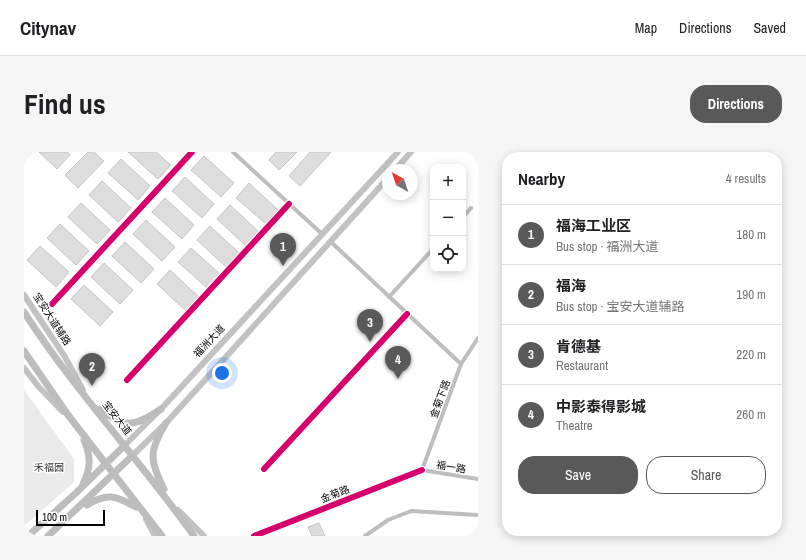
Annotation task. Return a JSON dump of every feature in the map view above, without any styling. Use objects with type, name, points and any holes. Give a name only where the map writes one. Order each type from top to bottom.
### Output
[{"type":"main road","name":"福洲大道","points":[[28,536],[76,493],[161,409],[398,152]]},
{"type":"main road","points":[[400,164],[411,152]]},
{"type":"main road","points":[[48,536],[71,516],[166,423],[382,185]]},
{"type":"main road","name":"宝安大道辅路","points":[[24,295],[65,357],[86,396]]},
{"type":"main road","name":"宝安大道","points":[[24,312],[50,351],[133,455],[194,536]]},
{"type":"main road","points":[[24,351],[78,428],[162,536]]},
{"type":"main road","points":[[24,368],[38,386],[78,428],[86,446],[90,463],[86,478],[76,493]]},
{"type":"main road","points":[[86,396],[111,418],[125,424],[136,423],[161,409]]},
{"type":"main road","points":[[166,423],[154,443],[151,458],[157,476],[171,504],[204,536]]},
{"type":"main road","name":"金菊路","points":[[254,536],[422,470]]},
{"type":"main road","points":[[71,516],[95,500],[108,496],[121,499],[140,509],[155,536]]},
{"type":"main road","points":[[60,508],[71,516]]},
{"type":"street","points":[[52,304],[192,152]]},
{"type":"street","points":[[233,152],[322,234]]},
{"type":"street","points":[[127,380],[289,204]]},
{"type":"street","points":[[466,214],[471,208]]},
{"type":"street","points":[[330,242],[461,364]]},
{"type":"street","points":[[389,297],[430,252]]},
{"type":"street","points":[[264,469],[407,314]]},
{"type":"street","name":"金菊下路","points":[[422,470],[461,364],[478,338]]},
{"type":"street","name":"福一路","points":[[422,470],[478,479]]},
{"type":"street","points":[[365,536],[388,520],[411,511],[478,515]]},
{"type":"green space","name":"禾福园","points":[[24,390],[74,459],[74,482],[24,526]]},
{"type":"building","points":[[39,152],[67,152],[70,155],[57,169]]},
{"type":"building","points":[[88,152],[94,152],[104,161],[78,188],[65,175]]},
{"type":"building","points":[[128,152],[156,152],[171,165],[158,179]]},
{"type":"building","points":[[276,152],[297,152],[279,170],[269,160]]},
{"type":"building","points":[[310,152],[331,152],[300,186],[289,176]]},
{"type":"building","points":[[204,156],[234,183],[221,197],[191,170]]},
{"type":"building","points":[[121,159],[150,186],[138,200],[108,173]]},
{"type":"building","points":[[185,177],[214,204],[202,218],[172,191]]},
{"type":"building","points":[[102,181],[131,208],[118,222],[89,195]]},
{"type":"building","points":[[249,183],[278,210],[266,224],[236,198]]},
{"type":"building","points":[[165,198],[194,225],[182,239],[152,212]]},
{"type":"building","points":[[81,203],[110,230],[97,244],[68,217]]},
{"type":"building","points":[[230,205],[259,232],[246,246],[217,219]]},
{"type":"building","points":[[146,220],[175,247],[162,261],[133,234]]},
{"type":"building","points":[[60,224],[89,251],[76,265],[47,238]]},
{"type":"building","points":[[210,226],[239,253],[226,267],[197,240]]},
{"type":"building","points":[[125,242],[154,269],[141,283],[112,256]]},
{"type":"building","points":[[40,246],[69,272],[56,287],[27,260]]},
{"type":"building","points":[[191,248],[220,274],[207,288],[178,262]]},
{"type":"building","points":[[104,263],[133,290],[120,304],[91,277]]},
{"type":"building","points":[[170,270],[199,297],[186,311],[157,284]]},
{"type":"building","points":[[84,285],[113,312],[100,326],[71,299]]},
{"type":"building","points":[[319,523],[325,536],[312,536],[308,527]]},
{"type":"cycle path","points":[[52,304],[192,152]]},
{"type":"cycle path","points":[[127,380],[289,204]]},
{"type":"cycle path","points":[[264,469],[407,314]]},
{"type":"cycle path","points":[[254,536],[422,470]]},
{"type":"place","name":"福海工业区","points":[[283,266]]},
{"type":"place","name":"肯德基","points":[[370,342]]},
{"type":"place","name":"中影泰得影城","points":[[398,379]]},
{"type":"place","name":"福海","points":[[92,386]]}]
